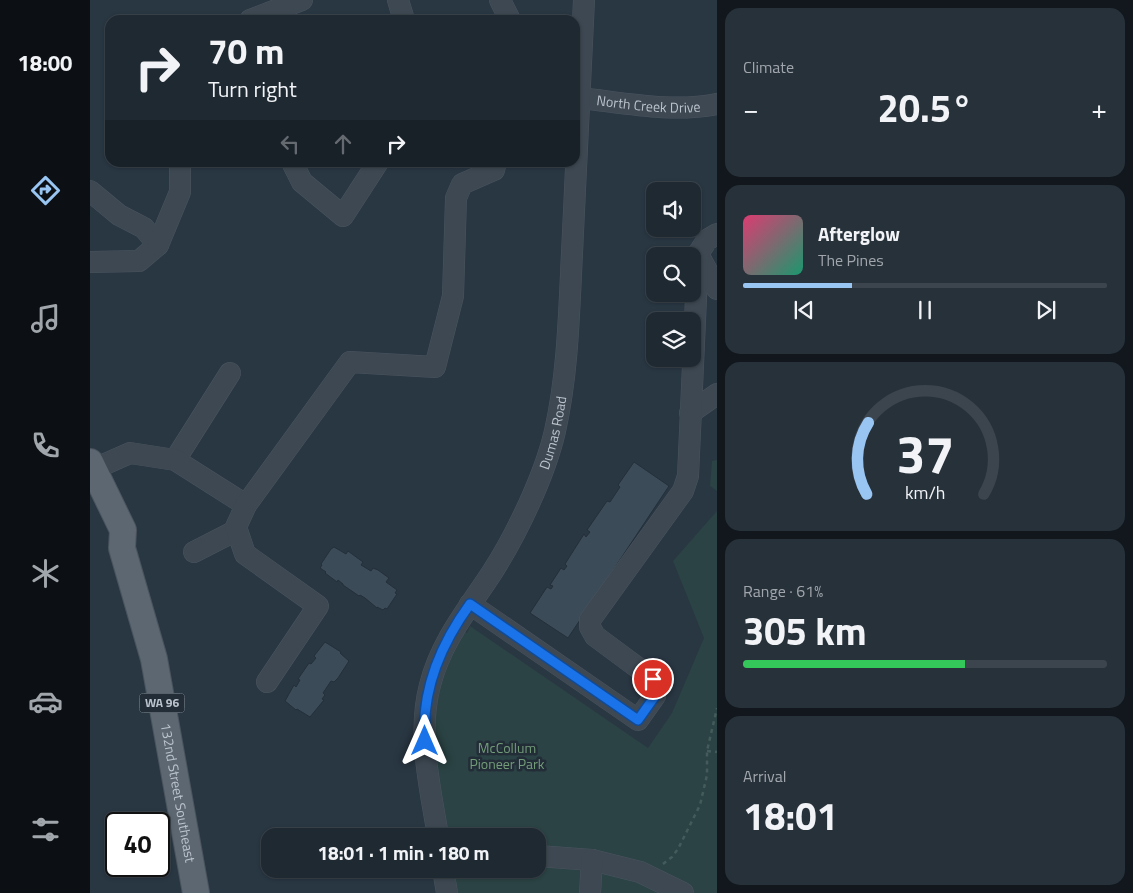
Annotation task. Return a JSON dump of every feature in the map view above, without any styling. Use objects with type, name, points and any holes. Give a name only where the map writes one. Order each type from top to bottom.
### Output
[{"type":"main road","name":"132nd Street Southeast","points":[[92,466],[123,530],[122,548],[154,659],[196,893]]},
{"type":"main road","points":[[90,500],[107,538],[122,548]]},
{"type":"street","points":[[263,15],[302,0]]},
{"type":"street","points":[[398,0],[402,15]]},
{"type":"street","points":[[500,0],[508,15]]},
{"type":"street","name":"Dumas Road","points":[[580,98],[584,0]]},
{"type":"street","name":"North Creek Drive","points":[[580,98],[663,108],[696,108],[717,104]]},
{"type":"street","points":[[90,262],[139,261],[158,245],[180,192],[180,167]]},
{"type":"street","points":[[294,167],[302,182],[343,216],[375,167]]},
{"type":"street","points":[[268,682],[318,606],[245,554],[236,527],[246,505],[350,362],[435,368],[453,296],[456,198],[462,184],[494,170],[495,167]]},
{"type":"street","name":"Dumas Road","points":[[437,828],[428,770],[424,726],[429,685],[442,650],[455,626],[493,569],[534,492],[555,432],[566,358],[576,167]]},
{"type":"street","points":[[90,191],[119,215],[144,228],[158,245]]},
{"type":"street","points":[[701,250],[708,240],[717,234]]},
{"type":"street","points":[[701,259],[717,288]]},
{"type":"street","points":[[470,604],[638,720],[655,696],[657,685],[653,679],[595,636],[590,627],[590,620],[683,491],[688,476],[696,302]]},
{"type":"street","points":[[174,460],[230,373]]},
{"type":"street","points":[[690,413],[717,394]]},
{"type":"street","points":[[92,466],[130,453],[174,460],[246,505]]},
{"type":"street","points":[[194,552],[237,530]]},
{"type":"street","points":[[546,857],[592,860],[640,872],[683,893]]},
{"type":"street","points":[[590,893],[592,860]]},
{"type":"street","points":[[444,878],[447,893]]},
{"type":"path","points":[[660,867],[672,858],[678,849],[700,805],[707,775],[707,751],[717,708]]},
{"type":"path","points":[[707,751],[717,752]]},
{"type":"green space","points":[[717,460],[717,491],[710,486],[712,461]]},
{"type":"green space","name":"McCollum Pioneer Park","points":[[717,511],[717,893],[447,893],[444,878],[546,878],[546,828],[437,828],[424,726],[455,626],[467,633],[470,626],[648,748],[672,713],[704,638],[673,561]]},
{"type":"building","points":[[634,462],[669,486],[568,638],[530,613],[547,587],[551,589],[553,586],[550,585],[561,568],[564,570],[567,566],[565,564],[584,534],[586,537],[590,532],[587,530],[607,501],[610,502],[620,487],[618,485]]},
{"type":"building","points":[[334,547],[346,554],[348,551],[363,562],[361,565],[371,571],[373,568],[378,570],[389,578],[386,582],[397,590],[395,593],[397,594],[387,609],[377,608],[338,580],[337,582],[320,568]]},
{"type":"building","points":[[325,642],[341,652],[349,661],[338,678],[334,682],[331,681],[323,693],[325,695],[322,699],[324,700],[310,717],[296,710],[285,701],[294,685],[296,687],[300,680],[298,679],[309,663],[311,664],[316,658],[314,656]]},
{"type":"route","points":[[425,741],[424,726],[429,685],[442,650],[470,604],[638,720],[655,696],[657,685],[653,679]]}]
